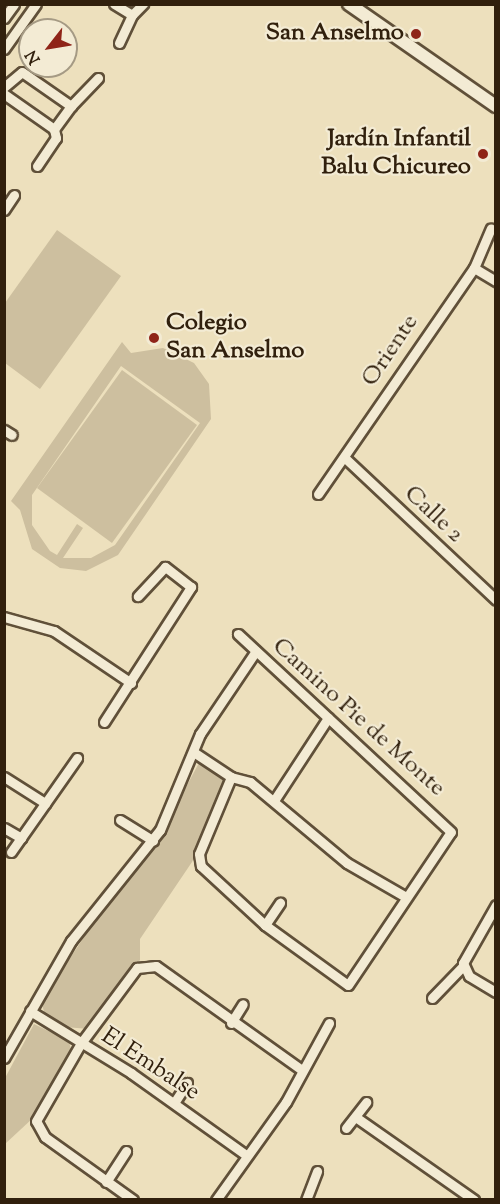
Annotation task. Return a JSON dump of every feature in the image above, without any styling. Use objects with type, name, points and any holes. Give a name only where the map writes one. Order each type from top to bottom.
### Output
[{"type":"street","points":[[4,18],[14,4]]},
{"type":"street","points":[[4,48],[36,4]]},
{"type":"street","points":[[114,4],[132,15]]},
{"type":"street","points":[[119,43],[132,15],[143,4]]},
{"type":"street","points":[[349,4],[392,29],[495,97]]},
{"type":"street","points":[[362,4],[392,29]]},
{"type":"street","points":[[448,68],[495,106]]},
{"type":"street","points":[[4,87],[22,72],[71,106]]},
{"type":"street","points":[[54,129],[71,106],[98,78]]},
{"type":"street","points":[[4,94],[54,129],[56,138],[37,166]]},
{"type":"street","points":[[4,210],[14,195]]},
{"type":"street","name":"Oriente","points":[[318,494],[474,268],[491,228]]},
{"type":"street","points":[[474,268],[495,281]]},
{"type":"street","name":"Calle 2","points":[[345,458],[495,600]]},
{"type":"street","points":[[104,722],[191,587],[165,567],[138,596]]},
{"type":"street","points":[[4,617],[54,631],[131,683]]},
{"type":"street","name":"Camino Pie de Monte","points":[[237,634],[451,832],[406,897]]},
{"type":"street","points":[[4,1058],[72,941],[153,841],[195,753],[200,734],[256,651]]},
{"type":"street","points":[[275,799],[328,718]]},
{"type":"street","points":[[195,753],[231,777],[275,799],[347,863],[406,897],[348,985],[265,925],[199,862],[231,777]]},
{"type":"street","points":[[11,852],[77,758]]},
{"type":"street","points":[[4,777],[45,803]]},
{"type":"street","points":[[120,820],[153,841]]},
{"type":"street","points":[[4,828],[21,838]]},
{"type":"street","points":[[265,925],[280,903]]},
{"type":"street","points":[[432,998],[463,966],[495,905]]},
{"type":"street","points":[[133,1200],[45,1137],[36,1121],[81,1043],[134,970],[146,964],[302,1070]]},
{"type":"street","points":[[463,966],[495,992]]},
{"type":"street","points":[[231,1023],[243,1004]]},
{"type":"street","name":"El Embalse","points":[[30,1011],[174,1103],[246,1155]]},
{"type":"street","points":[[216,1200],[286,1102],[329,1023]]},
{"type":"street","points":[[174,1103],[188,1083]]},
{"type":"street","points":[[346,1128],[357,1118],[366,1102]]},
{"type":"street","points":[[357,1118],[474,1200]]},
{"type":"street","points":[[106,1182],[126,1151]]},
{"type":"street","points":[[311,1198],[317,1171]]},
{"type":"shaded area","points":[[57,230],[121,276],[40,389],[5,363],[5,303]]},
{"type":"shaded area","points":[[122,342],[131,353],[163,348],[194,363],[209,384],[211,419],[118,555],[86,571],[60,568],[32,549],[20,510],[11,501]],"holes":[[[121,366],[200,423],[115,545],[91,558],[63,558],[83,528],[77,524],[57,555],[50,551],[32,525],[32,495]]]},
{"type":"shaded area","points":[[122,370],[197,425],[112,543],[37,488]]},
{"type":"shaded area","points":[[200,761],[231,780],[192,862],[140,939],[140,960],[89,1029],[65,1027],[45,1015],[41,1001],[99,915],[156,843]]},
{"type":"shaded area","points":[[34,1024],[69,1041],[72,1054],[33,1118],[5,1144],[5,1078]]},
{"type":"place","name":"San Anselmo","points":[[416,34]]},
{"type":"place","name":"Jardín Infantil Balu Chicureo","points":[[483,154]]},
{"type":"place","name":"Colegio San Anselmo","points":[[154,338]]}]
